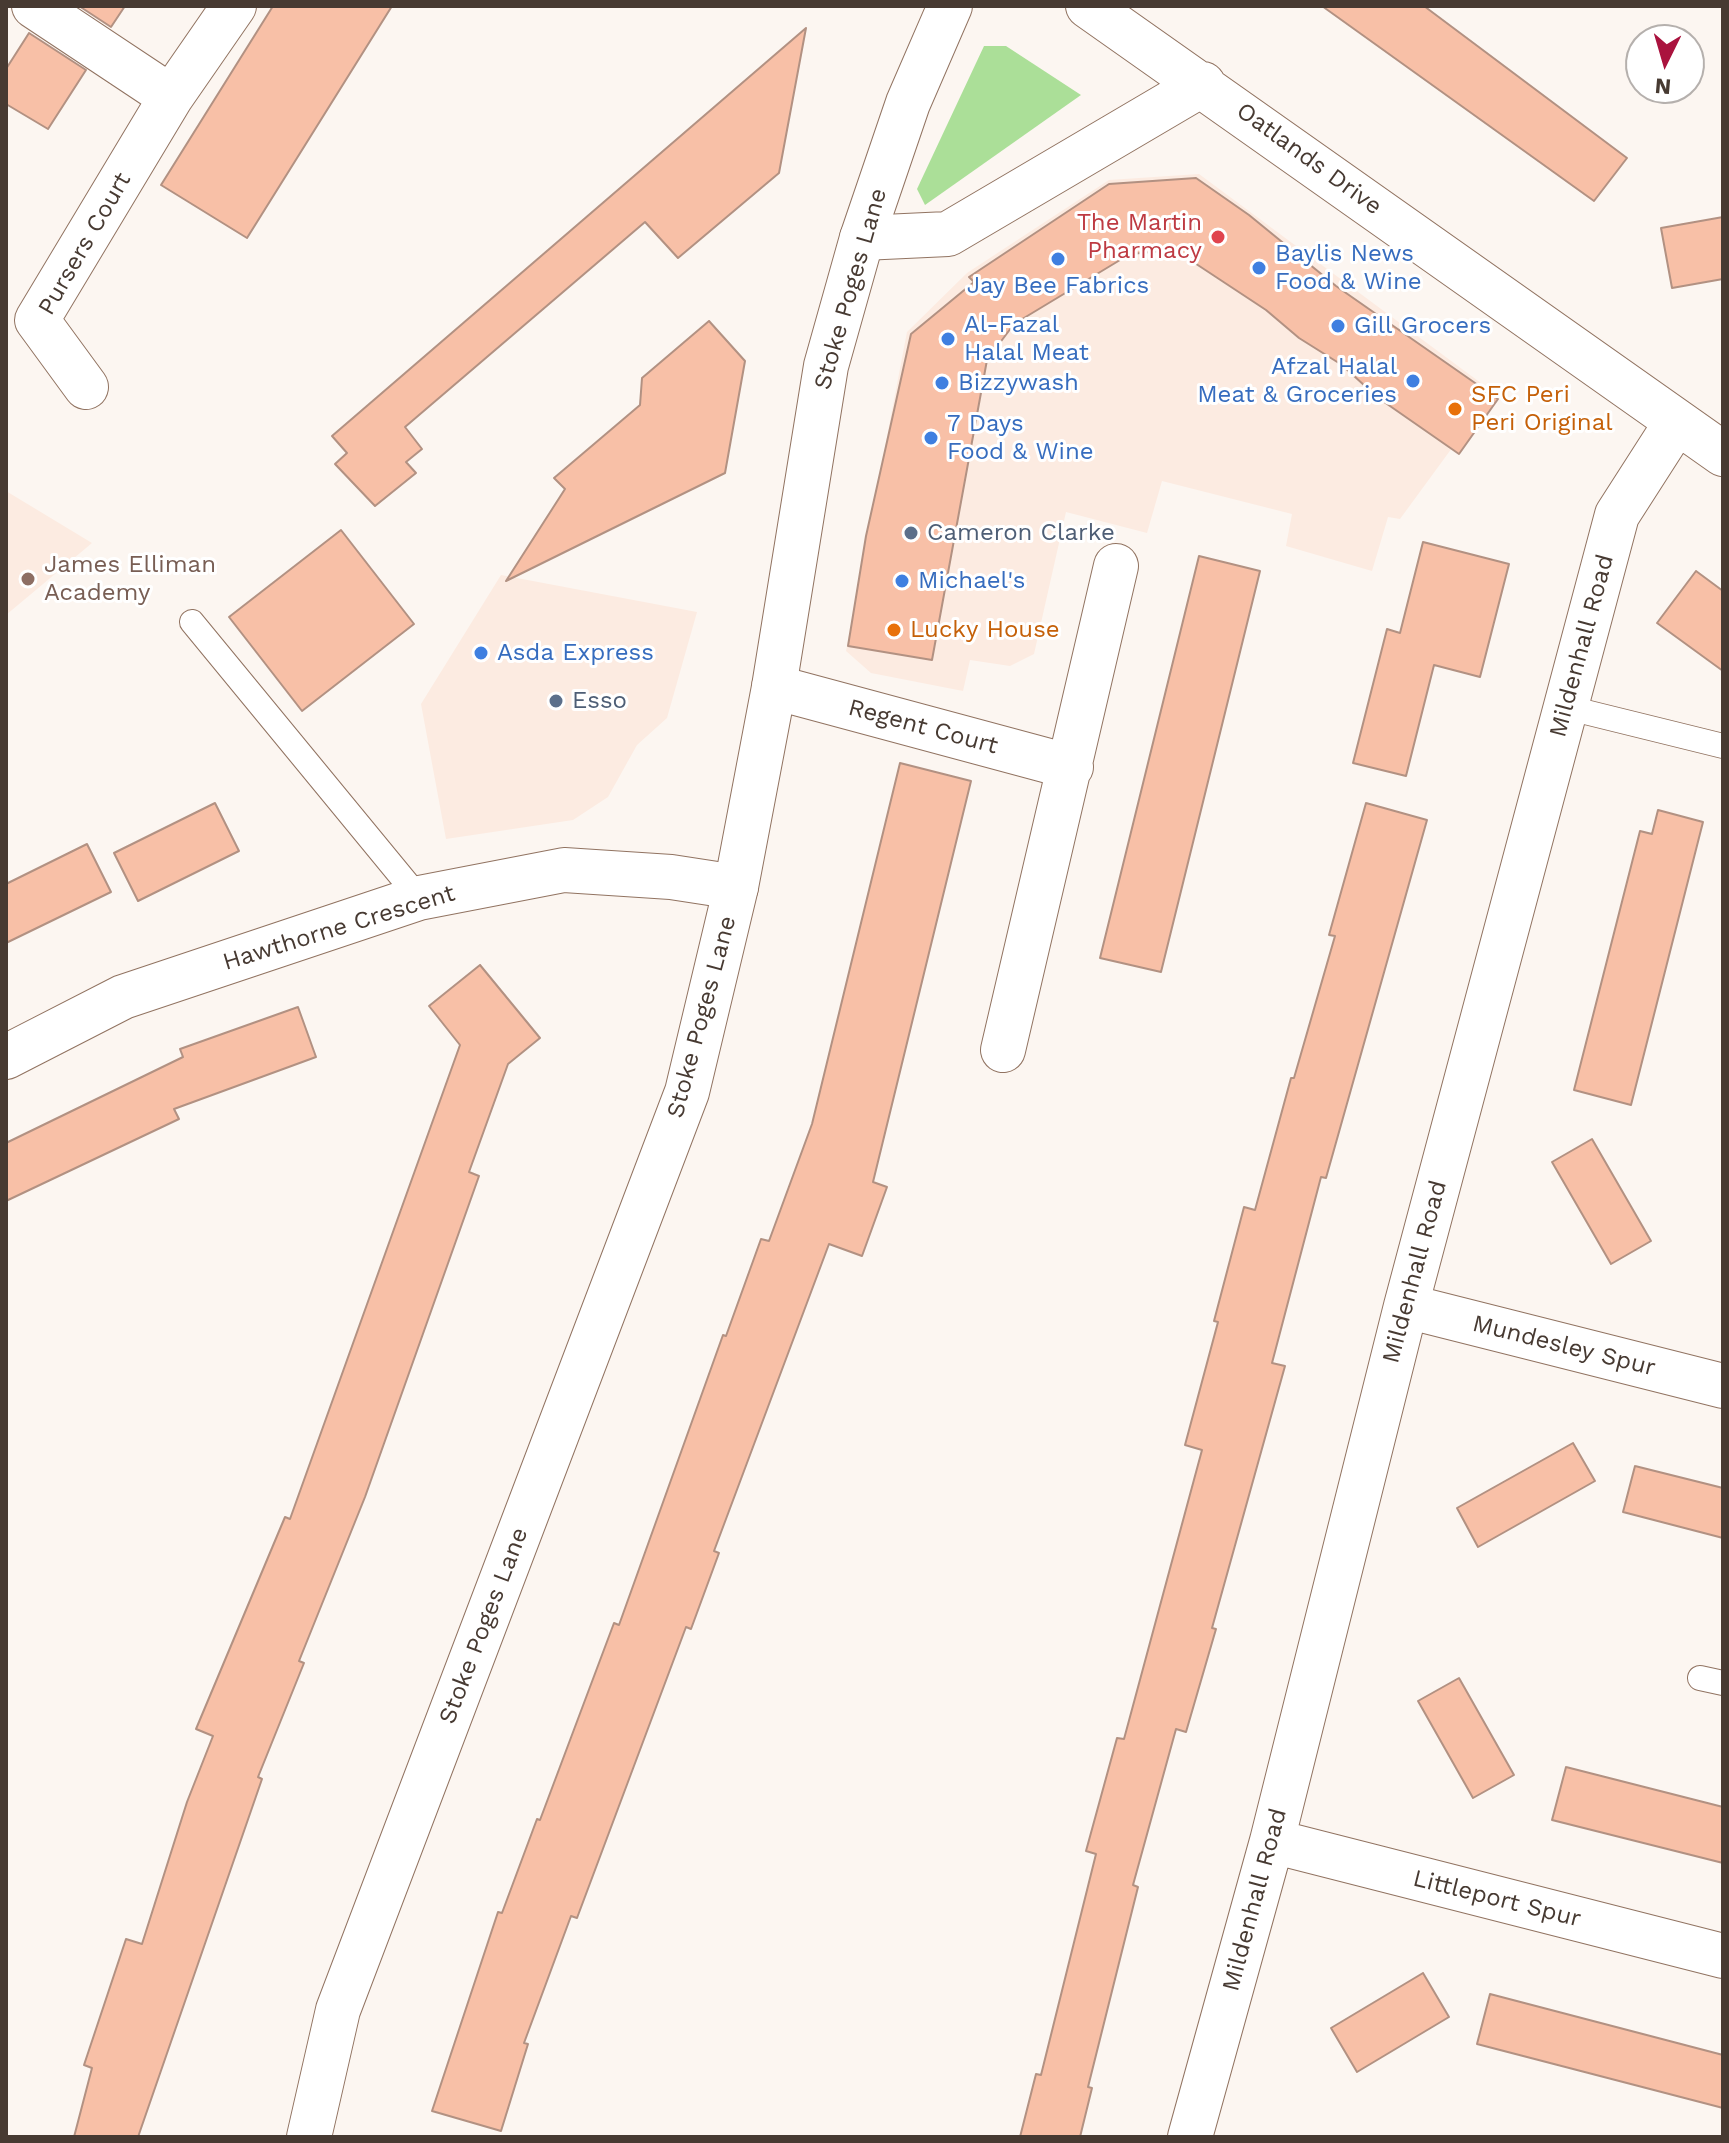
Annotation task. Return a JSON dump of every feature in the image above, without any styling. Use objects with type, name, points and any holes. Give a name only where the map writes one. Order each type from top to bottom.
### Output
[{"type":"street","points":[[34,6],[171,97]]},
{"type":"street","name":"Pursers Court","points":[[86,387],[37,320],[171,97],[234,6]]},
{"type":"street","name":"Stoke Poges Lane","points":[[309,2137],[338,2010],[687,1092],[736,887],[774,687],[826,366],[862,238],[908,103],[950,6]]},
{"type":"street","name":"Oatlands Drive","points":[[1089,6],[1706,431]]},
{"type":"street","points":[[862,238],[948,234],[1203,84]]},
{"type":"street","name":"Mildenhall Road","points":[[1190,2137],[1272,1841],[1406,1306],[1617,515],[1706,431]]},
{"type":"street","points":[[1003,1050],[1036,982],[1071,767],[1116,566]]},
{"type":"street","name":"Regent Court","points":[[774,687],[1071,767]]},
{"type":"street","name":"Hawthorne Crescent","points":[[6,1057],[123,997],[419,898],[564,870],[671,877],[736,887]]},
{"type":"street","name":"Mundesley Spur","points":[[1406,1306],[1723,1386]]},
{"type":"street","name":"Littleport Spur","points":[[1272,1841],[1723,1956]]},
{"type":"lane","points":[[192,622],[419,898]]},
{"type":"lane","points":[[1565,707],[1723,746]]},
{"type":"shaded area","points":[[1199,174],[1493,392],[1400,519],[1388,517],[1372,571],[1286,546],[1292,514],[1162,481],[1147,533],[1066,512],[1034,654],[1010,666],[970,660],[963,691],[871,673],[846,651],[907,332],[967,273],[1109,180]]},
{"type":"shaded area","name":"James Elliman Academy","points":[[6,491],[92,543],[6,615]]},
{"type":"shaded area","points":[[501,575],[697,612],[667,718],[637,745],[608,797],[573,820],[446,839],[421,704]]},
{"type":"green space","points":[[984,46],[1006,46],[1081,95],[925,205],[917,189]]},
{"type":"building","points":[[79,6],[125,6],[111,27]]},
{"type":"building","points":[[273,6],[392,6],[247,238],[161,185]]},
{"type":"building","points":[[1322,6],[1424,6],[1627,158],[1594,201]]},
{"type":"building","points":[[806,28],[779,173],[678,258],[645,222],[405,427],[422,449],[406,462],[416,473],[375,506],[335,464],[347,453],[332,436]]},
{"type":"building","points":[[29,33],[86,70],[48,129],[6,104],[6,69]]},
{"type":"building","points":[[1196,178],[1249,215],[1336,286],[1498,399],[1459,454],[1377,397],[1342,365],[1299,338],[1266,310],[1175,250],[1130,254],[1014,324],[987,360],[932,660],[848,646],[866,536],[911,334],[974,282],[969,277],[1109,184]]},
{"type":"building","points":[[1723,217],[1723,279],[1672,288],[1661,228]]},
{"type":"building","points":[[709,321],[745,361],[725,473],[506,581],[565,489],[554,478],[640,405],[642,378]]},
{"type":"building","points":[[341,530],[414,624],[302,711],[229,617]]},
{"type":"building","points":[[1423,542],[1509,564],[1480,677],[1434,665],[1406,776],[1353,763],[1387,629],[1400,633]]},
{"type":"building","points":[[1199,556],[1260,571],[1161,972],[1100,958]]},
{"type":"building","points":[[1696,571],[1723,591],[1723,671],[1657,623]]},
{"type":"building","points":[[900,763],[971,781],[873,1182],[887,1187],[862,1256],[829,1244],[714,1551],[719,1553],[691,1629],[686,1627],[577,1918],[571,1916],[524,2043],[528,2044],[501,2131],[432,2111],[498,1912],[502,1913],[537,1819],[540,1820],[614,1623],[619,1625],[723,1335],[726,1336],[761,1239],[769,1241],[812,1124]]},
{"type":"building","points":[[215,803],[239,851],[138,901],[114,853]]},
{"type":"building","points":[[1366,803],[1427,820],[1326,1178],[1321,1177],[1272,1363],[1285,1366],[1212,1628],[1216,1629],[1186,1732],[1176,1729],[1133,1885],[1138,1887],[1088,2087],[1092,2088],[1080,2137],[1020,2137],[1036,2074],[1041,2075],[1096,1854],[1086,1851],[1117,1738],[1124,1739],[1202,1450],[1185,1445],[1218,1322],[1214,1321],[1244,1207],[1255,1210],[1291,1078],[1294,1078],[1335,936],[1329,935]]},
{"type":"building","points":[[1658,810],[1703,822],[1631,1105],[1574,1090],[1640,831],[1652,834]]},
{"type":"building","points":[[87,844],[111,892],[6,943],[6,884]]},
{"type":"building","points":[[480,965],[540,1038],[508,1064],[469,1172],[479,1176],[365,1497],[299,1661],[304,1663],[258,1777],[262,1779],[138,2137],[74,2137],[92,2068],[84,2065],[126,1939],[142,1944],[187,1802],[213,1736],[196,1729],[285,1517],[290,1519],[460,1045],[429,1006]]},
{"type":"building","points":[[298,1007],[316,1057],[174,1109],[179,1119],[6,1201],[6,1143],[183,1057],[180,1049]]},
{"type":"building","points":[[1592,1139],[1651,1241],[1611,1264],[1552,1162]]},
{"type":"building","points":[[1573,1443],[1595,1481],[1478,1547],[1457,1508]]},
{"type":"building","points":[[1635,1466],[1723,1488],[1723,1538],[1623,1512]]},
{"type":"building","points":[[1459,1678],[1514,1775],[1473,1798],[1418,1701]]},
{"type":"building","points":[[1566,1767],[1723,1807],[1723,1863],[1552,1820]]},
{"type":"building","points":[[1423,1973],[1449,2017],[1357,2072],[1331,2028]]},
{"type":"building","points":[[1490,1994],[1723,2055],[1723,2108],[1477,2044]]},
{"type":"place","name":"The Martin Pharmacy","points":[[1218,237]]},
{"type":"place","name":"Jay Bee Fabrics","points":[[1058,259]]},
{"type":"place","name":"Baylis News Food & Wine","points":[[1259,268]]},
{"type":"place","name":"Gill Grocers","points":[[1338,326]]},
{"type":"place","name":"Al-Fazal Halal Meat","points":[[948,339]]},
{"type":"place","name":"Afzal Halal Meat & Groceries","points":[[1413,381]]},
{"type":"place","name":"Bizzywash","points":[[942,383]]},
{"type":"place","name":"SFC Peri Peri Original","points":[[1455,409]]},
{"type":"place","name":"7 Days Food & Wine","points":[[931,438]]},
{"type":"place","name":"Cameron Clarke","points":[[911,533]]},
{"type":"place","name":"James Elliman Academy","points":[[28,579]]},
{"type":"place","name":"Michael's","points":[[902,581]]},
{"type":"place","name":"Lucky House","points":[[894,630]]},
{"type":"place","name":"Asda Express","points":[[481,653]]},
{"type":"place","name":"Esso","points":[[556,701]]}]
